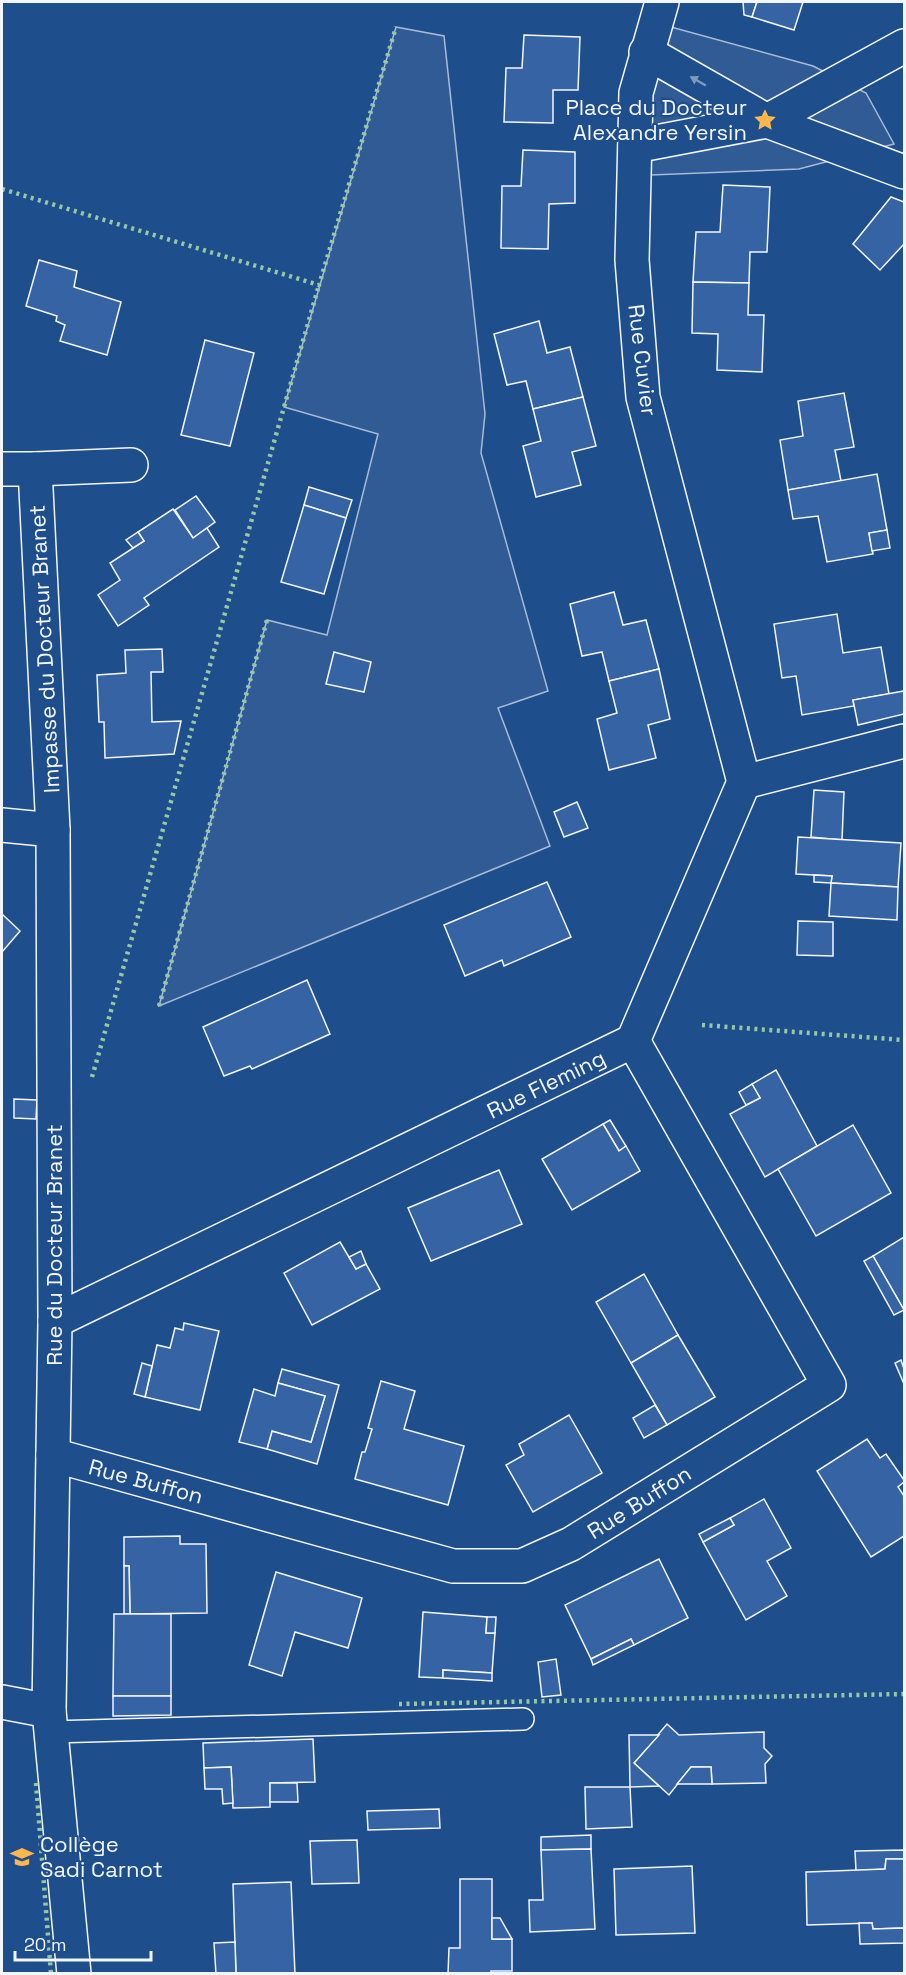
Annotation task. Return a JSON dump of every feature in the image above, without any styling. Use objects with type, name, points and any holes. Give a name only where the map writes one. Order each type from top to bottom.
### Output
[{"type":"street","name":"Rue Cuvier","points":[[662,2],[636,93],[632,260],[643,397],[744,782]]},
{"type":"street","points":[[635,146],[767,121],[904,46]]},
{"type":"street","points":[[646,52],[767,121],[904,172]]},
{"type":"street","points":[[2,469],[131,465]]},
{"type":"street","name":"Impasse du Docteur Branet","points":[[35,469],[53,830]]},
{"type":"street","points":[[744,782],[904,741]]},
{"type":"street","name":"Rue Fleming","points":[[55,1321],[633,1041],[744,782]]},
{"type":"street","points":[[2,825],[53,830]]},
{"type":"street","name":"Rue du Docteur Branet","points":[[53,830],[55,1321],[50,1722],[74,1974]]},
{"type":"street","name":"Rue Buffon","points":[[53,1455],[453,1566],[522,1566],[571,1544],[829,1385],[633,1041]]},
{"type":"street","points":[[2,1702],[50,1722]]},
{"type":"lane","points":[[50,1722],[523,1719]]},
{"type":"shaded area","points":[[396,27],[444,36],[485,414],[481,453],[548,691],[498,708],[550,846],[159,1006],[267,620],[327,635],[378,434],[284,407]]},
{"type":"shaded area","name":"Place du Docteur Alexandre Yersin","points":[[671,27],[813,66],[866,93],[894,144],[799,169],[651,175],[648,95]]},
{"type":"building","points":[[743,2],[757,2],[752,17],[744,15]]},
{"type":"building","points":[[757,2],[803,2],[794,30],[752,17]]},
{"type":"building","points":[[524,35],[580,37],[578,90],[553,90],[553,123],[504,122],[506,68],[522,68]]},
{"type":"building","points":[[523,150],[575,152],[575,203],[549,204],[548,249],[501,248],[502,186],[521,186]]},
{"type":"building","points":[[723,185],[770,187],[767,252],[750,252],[749,283],[693,282],[696,232],[720,232]]},
{"type":"building","points":[[891,197],[904,202],[904,244],[880,270],[853,244]]},
{"type":"building","points":[[39,260],[77,271],[74,287],[121,302],[107,355],[60,341],[65,325],[56,321],[57,316],[26,306]]},
{"type":"building","points":[[693,282],[749,283],[748,315],[764,315],[762,372],[717,370],[718,334],[692,333]]},
{"type":"building","points":[[539,321],[547,353],[570,347],[583,397],[533,409],[526,381],[507,385],[494,334]]},
{"type":"building","points":[[205,340],[254,353],[230,446],[181,435]]},
{"type":"building","points":[[844,393],[854,447],[835,450],[841,481],[788,490],[780,440],[803,436],[798,401]]},
{"type":"building","points":[[583,397],[596,446],[572,452],[581,485],[536,497],[523,446],[541,441],[533,409]]},
{"type":"building","points":[[877,474],[887,530],[869,533],[873,554],[827,562],[818,516],[793,519],[788,490]]},
{"type":"building","points":[[309,487],[352,500],[346,518],[304,505]]},
{"type":"building","points":[[196,496],[215,522],[193,538],[175,510]]},
{"type":"building","points":[[304,505],[346,518],[324,594],[281,582]]},
{"type":"building","points":[[173,509],[193,538],[207,528],[219,547],[144,598],[149,605],[118,626],[98,595],[120,580],[110,563],[144,541],[138,532]]},
{"type":"building","points":[[887,530],[890,548],[872,551],[869,533]]},
{"type":"building","points":[[138,532],[144,541],[133,548],[126,540]]},
{"type":"building","points":[[614,592],[623,625],[646,620],[659,669],[609,681],[602,652],[582,656],[570,604]]},
{"type":"building","points":[[837,614],[843,653],[881,647],[889,694],[853,700],[854,706],[802,715],[796,676],[782,678],[774,624]]},
{"type":"building","points":[[162,649],[163,672],[151,672],[152,722],[181,721],[174,754],[105,758],[104,722],[99,722],[97,675],[126,673],[125,650]]},
{"type":"building","points":[[334,652],[371,662],[364,692],[326,684]]},
{"type":"building","points":[[659,669],[670,719],[648,725],[656,758],[609,770],[597,719],[617,713],[609,681]]},
{"type":"building","points":[[904,691],[904,714],[858,725],[853,700]]},
{"type":"building","points":[[814,790],[844,792],[842,840],[811,837]]},
{"type":"building","points":[[577,802],[588,828],[564,837],[554,812]]},
{"type":"building","points":[[798,837],[901,843],[898,887],[831,883],[832,876],[796,874]]},
{"type":"building","points":[[814,875],[832,876],[831,883],[814,882]]},
{"type":"building","points":[[547,882],[571,937],[504,966],[502,960],[465,976],[444,925]]},
{"type":"building","points":[[831,883],[898,887],[897,920],[829,916]]},
{"type":"building","points":[[2,914],[20,931],[2,952]]},
{"type":"building","points":[[798,921],[833,922],[833,956],[797,955]]},
{"type":"building","points":[[307,980],[330,1034],[252,1069],[250,1066],[224,1076],[203,1027]]},
{"type":"building","points":[[776,1070],[817,1146],[765,1177],[730,1114],[760,1098],[752,1084]]},
{"type":"building","points":[[752,1084],[760,1098],[746,1105],[739,1092]]},
{"type":"building","points":[[14,1099],[37,1100],[36,1119],[14,1118]]},
{"type":"building","points":[[610,1120],[626,1146],[619,1151],[603,1124]]},
{"type":"building","points":[[603,1124],[619,1151],[626,1146],[640,1171],[572,1210],[542,1159]]},
{"type":"building","points":[[853,1125],[891,1193],[816,1236],[778,1169]]},
{"type":"building","points":[[499,1170],[522,1224],[431,1261],[408,1208]]},
{"type":"building","points":[[904,1237],[904,1310],[873,1256]]},
{"type":"building","points":[[340,1242],[356,1269],[366,1264],[380,1289],[312,1325],[284,1273]]},
{"type":"building","points":[[361,1251],[366,1264],[356,1269],[349,1257]]},
{"type":"building","points":[[873,1256],[904,1310],[894,1315],[864,1261]]},
{"type":"building","points":[[644,1274],[678,1335],[631,1363],[596,1302]]},
{"type":"building","points":[[184,1323],[219,1331],[200,1410],[145,1397],[157,1345],[170,1348],[175,1328],[183,1330]]},
{"type":"building","points":[[678,1335],[715,1397],[667,1425],[631,1363]]},
{"type":"building","points":[[901,1360],[904,1369],[904,1384],[895,1363]]},
{"type":"building","points":[[142,1363],[152,1366],[145,1397],[134,1394]]},
{"type":"building","points":[[282,1369],[339,1385],[317,1464],[267,1449],[272,1431],[311,1442],[325,1396],[278,1383]]},
{"type":"building","points":[[381,1381],[415,1391],[404,1429],[464,1446],[448,1505],[355,1479],[362,1452],[365,1452],[372,1429],[368,1428]]},
{"type":"building","points":[[278,1383],[325,1396],[311,1442],[272,1431],[267,1449],[239,1442],[254,1389],[275,1396]]},
{"type":"building","points":[[655,1405],[667,1425],[644,1438],[633,1418]]},
{"type":"building","points":[[569,1415],[602,1473],[533,1512],[506,1465],[524,1455],[519,1444]]},
{"type":"building","points":[[867,1439],[880,1458],[886,1454],[904,1480],[898,1487],[904,1496],[904,1536],[871,1557],[817,1471]]},
{"type":"building","points":[[764,1499],[791,1548],[767,1561],[787,1596],[746,1620],[703,1542],[734,1525],[730,1518]]},
{"type":"building","points":[[730,1518],[734,1525],[703,1542],[699,1534]]},
{"type":"building","points":[[180,1536],[180,1544],[206,1544],[207,1613],[130,1614],[129,1566],[124,1566],[124,1537]]},
{"type":"building","points":[[659,1559],[688,1618],[634,1645],[631,1639],[591,1659],[565,1605]]},
{"type":"building","points":[[124,1566],[129,1566],[130,1614],[124,1614]]},
{"type":"building","points":[[276,1572],[362,1598],[348,1648],[295,1632],[282,1676],[249,1665]]},
{"type":"building","points":[[423,1612],[487,1617],[486,1633],[495,1633],[492,1673],[443,1670],[443,1678],[419,1677]]},
{"type":"building","points":[[114,1614],[171,1614],[171,1696],[113,1696]]},
{"type":"building","points":[[487,1617],[496,1617],[495,1633],[486,1633]]},
{"type":"building","points":[[631,1639],[634,1645],[593,1665],[591,1659]]},
{"type":"building","points":[[556,1659],[561,1695],[542,1697],[538,1662]]},
{"type":"building","points":[[443,1670],[492,1673],[492,1681],[443,1678]]},
{"type":"building","points":[[113,1696],[171,1696],[171,1715],[113,1716]]},
{"type":"building","points":[[667,1724],[679,1735],[764,1732],[764,1748],[772,1756],[765,1764],[766,1783],[712,1784],[711,1767],[691,1767],[669,1795],[634,1763]]},
{"type":"building","points":[[629,1735],[659,1735],[634,1763],[659,1786],[630,1787]]},
{"type":"building","points":[[313,1739],[315,1782],[270,1783],[270,1807],[233,1808],[231,1767],[204,1768],[203,1743]]},
{"type":"building","points":[[231,1767],[233,1803],[223,1804],[222,1789],[205,1789],[204,1768]]},
{"type":"building","points":[[691,1767],[711,1767],[712,1784],[677,1784]]},
{"type":"building","points":[[270,1783],[297,1783],[298,1802],[270,1802]]},
{"type":"building","points":[[585,1787],[630,1787],[632,1827],[586,1829]]},
{"type":"building","points":[[439,1809],[440,1828],[368,1830],[367,1811]]},
{"type":"building","points":[[591,1835],[591,1849],[541,1850],[541,1837]]},
{"type":"building","points":[[357,1840],[359,1883],[312,1884],[310,1841]]},
{"type":"building","points":[[591,1849],[595,1929],[530,1932],[529,1900],[543,1900],[541,1850]]},
{"type":"building","points":[[904,1850],[904,1859],[886,1859],[885,1869],[856,1871],[855,1851]]},
{"type":"building","points":[[886,1859],[904,1859],[904,1928],[873,1929],[872,1923],[807,1925],[806,1872],[885,1869]]},
{"type":"building","points":[[692,1866],[695,1933],[616,1935],[614,1869]]},
{"type":"building","points":[[460,1879],[492,1879],[492,1939],[512,1939],[512,1971],[491,1971],[491,1974],[448,1974],[449,1948],[460,1948]]},
{"type":"building","points":[[291,1882],[295,1974],[236,1974],[233,1884]]},
{"type":"building","points":[[492,1918],[500,1918],[512,1939],[492,1939]]},
{"type":"building","points":[[859,1923],[872,1923],[873,1929],[904,1928],[904,1943],[860,1944]]},
{"type":"building","points":[[235,1942],[236,1974],[216,1974],[214,1943]]},
{"type":"hedge","points":[[2,189],[319,285],[396,27]]},
{"type":"hedge","points":[[92,1077],[319,285]]},
{"type":"hedge","points":[[159,1006],[267,620]]},
{"type":"hedge","points":[[702,1025],[904,1040]]},
{"type":"hedge","points":[[399,1704],[904,1694]]},
{"type":"hedge","points":[[36,1783],[51,1974]]},
{"type":"place","name":"Place du Docteur Alexandre Yersin","points":[[765,120]]},
{"type":"place","name":"Collège Sadi Carnot","points":[[22,1857]]}]
